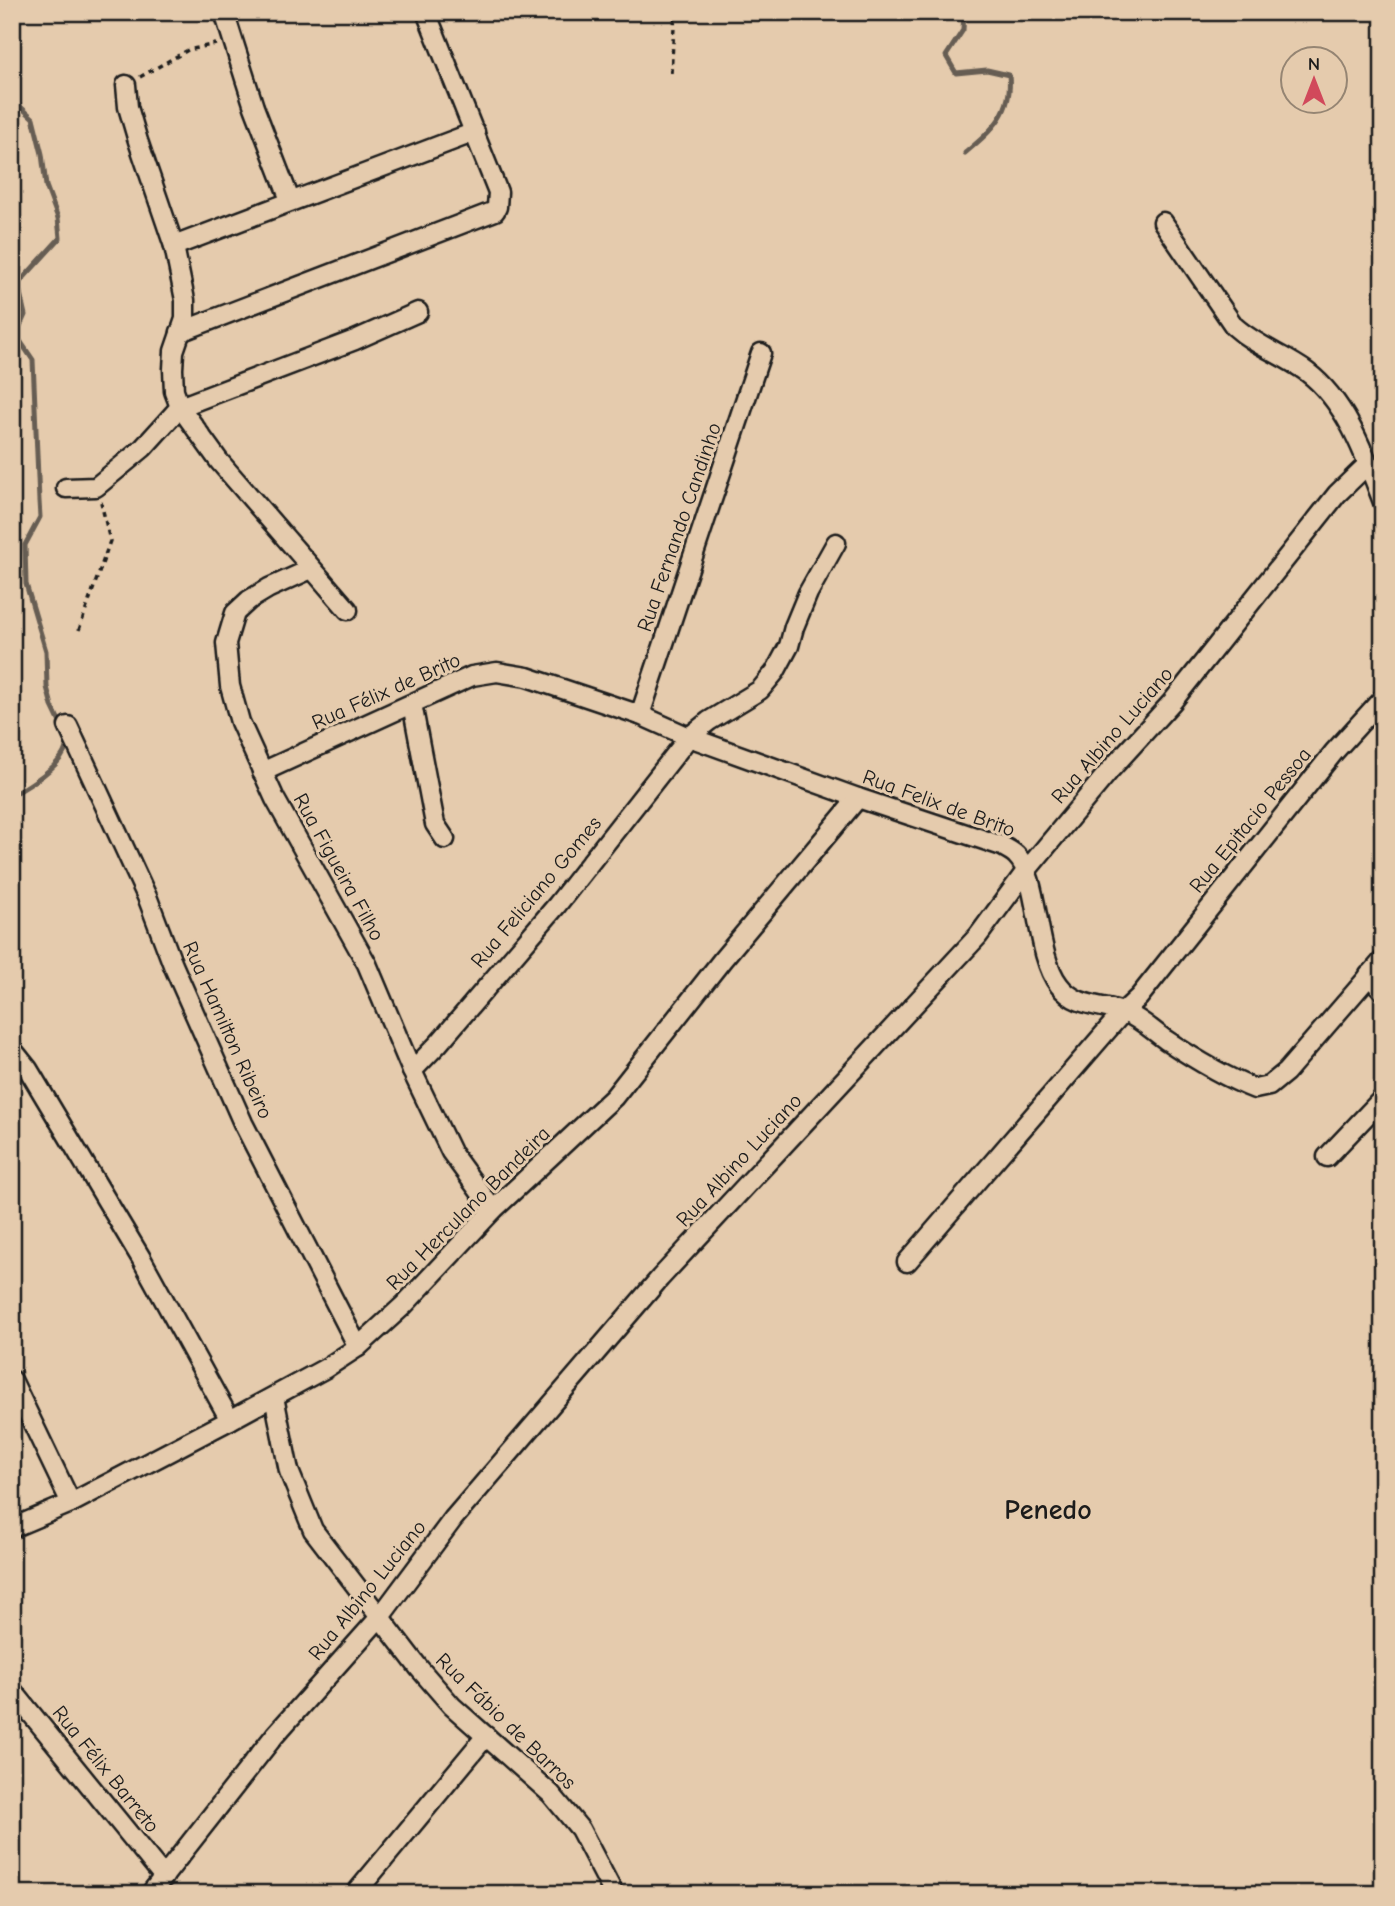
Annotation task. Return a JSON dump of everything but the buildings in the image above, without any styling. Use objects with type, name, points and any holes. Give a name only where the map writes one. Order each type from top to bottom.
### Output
[{"type":"street","points":[[224,12],[254,107],[290,200]]},
{"type":"street","points":[[180,332],[495,211],[498,192],[426,12]]},
{"type":"street","points":[[126,85],[128,107],[174,246],[185,300],[185,319],[174,351],[173,369],[174,391],[180,407],[219,461],[348,610]]},
{"type":"street","points":[[174,246],[475,132]]},
{"type":"street","points":[[1163,222],[1234,326],[1244,335],[1309,374],[1325,388],[1344,415],[1383,502]]},
{"type":"street","points":[[66,488],[96,487],[143,448],[180,407],[418,313]]},
{"type":"street","name":"Rua Fernando Candinho","points":[[640,715],[761,353]]},
{"type":"street","name":"Rua Albino Luciano","points":[[150,1894],[275,1735],[380,1617],[453,1519],[660,1278],[978,936],[1026,871],[1172,702],[1337,494],[1368,464]]},
{"type":"street","name":"Rua Feliciano Gomes","points":[[412,1071],[557,905],[689,737],[709,721],[760,690],[775,672],[789,646],[808,593],[836,542]]},
{"type":"street","name":"Rua Figueira Filho","points":[[311,569],[249,600],[235,612],[226,643],[230,686],[240,722],[275,799],[367,964],[412,1071],[451,1152],[494,1210]]},
{"type":"street","name":"Rua Félix de Brito","points":[[262,772],[472,676],[497,672],[527,677],[640,715],[689,737]]},
{"type":"street","name":"Rua Epitacio Pessoa","points":[[1129,1015],[1157,973],[1334,752],[1383,698]]},
{"type":"street","points":[[412,704],[435,824],[445,839]]},
{"type":"street","name":"Rua Hamilton Ribeiro","points":[[68,726],[148,899],[173,965],[243,1123],[358,1347]]},
{"type":"street","name":"Rua Felix de Brito","points":[[689,737],[1002,846],[1017,855],[1026,871]]},
{"type":"street","name":"Rua Herculano Bandeira","points":[[12,1528],[71,1503],[274,1397],[358,1347],[404,1305],[494,1210],[614,1097],[723,959],[858,798]]},
{"type":"street","points":[[1026,871],[1048,965],[1059,985],[1073,998],[1095,1007],[1129,1015],[1167,1040],[1255,1089],[1274,1083],[1286,1072],[1383,960]]},
{"type":"street","points":[[1369,975],[1383,991]]},
{"type":"street","points":[[907,1262],[1129,1015]]},
{"type":"street","points":[[12,1049],[28,1069],[141,1258],[230,1420]]},
{"type":"street","points":[[1327,1157],[1383,1098]]},
{"type":"street","points":[[12,1380],[71,1503]]},
{"type":"street","name":"Rua Fábio de Barros","points":[[274,1397],[289,1471],[313,1530],[419,1668],[452,1706],[551,1794],[580,1829],[614,1894]]},
{"type":"street","name":"Rua Félix Barreto","points":[[12,1690],[164,1877]]},
{"type":"street","points":[[355,1894],[486,1736]]},
{"type":"path","points":[[671,73],[675,12]]},
{"type":"path","points":[[126,85],[188,50],[232,41]]},
{"type":"path","points":[[79,630],[110,541],[108,524],[96,487]]},
{"type":"waterway","points":[[964,12],[963,30],[946,56],[956,73],[987,70],[1009,75],[1008,100],[999,120],[965,153]]},
{"type":"waterway","points":[[12,99],[33,118],[46,186],[58,218],[60,238],[18,284],[25,315],[16,335],[33,360],[40,517],[25,545],[26,584],[46,651],[47,687],[62,727]]},
{"type":"waterway","points":[[12,795],[44,775],[58,761],[66,747],[65,736]]},
{"type":"district","name":"Penedo","points":[[1048,1509]]}]
